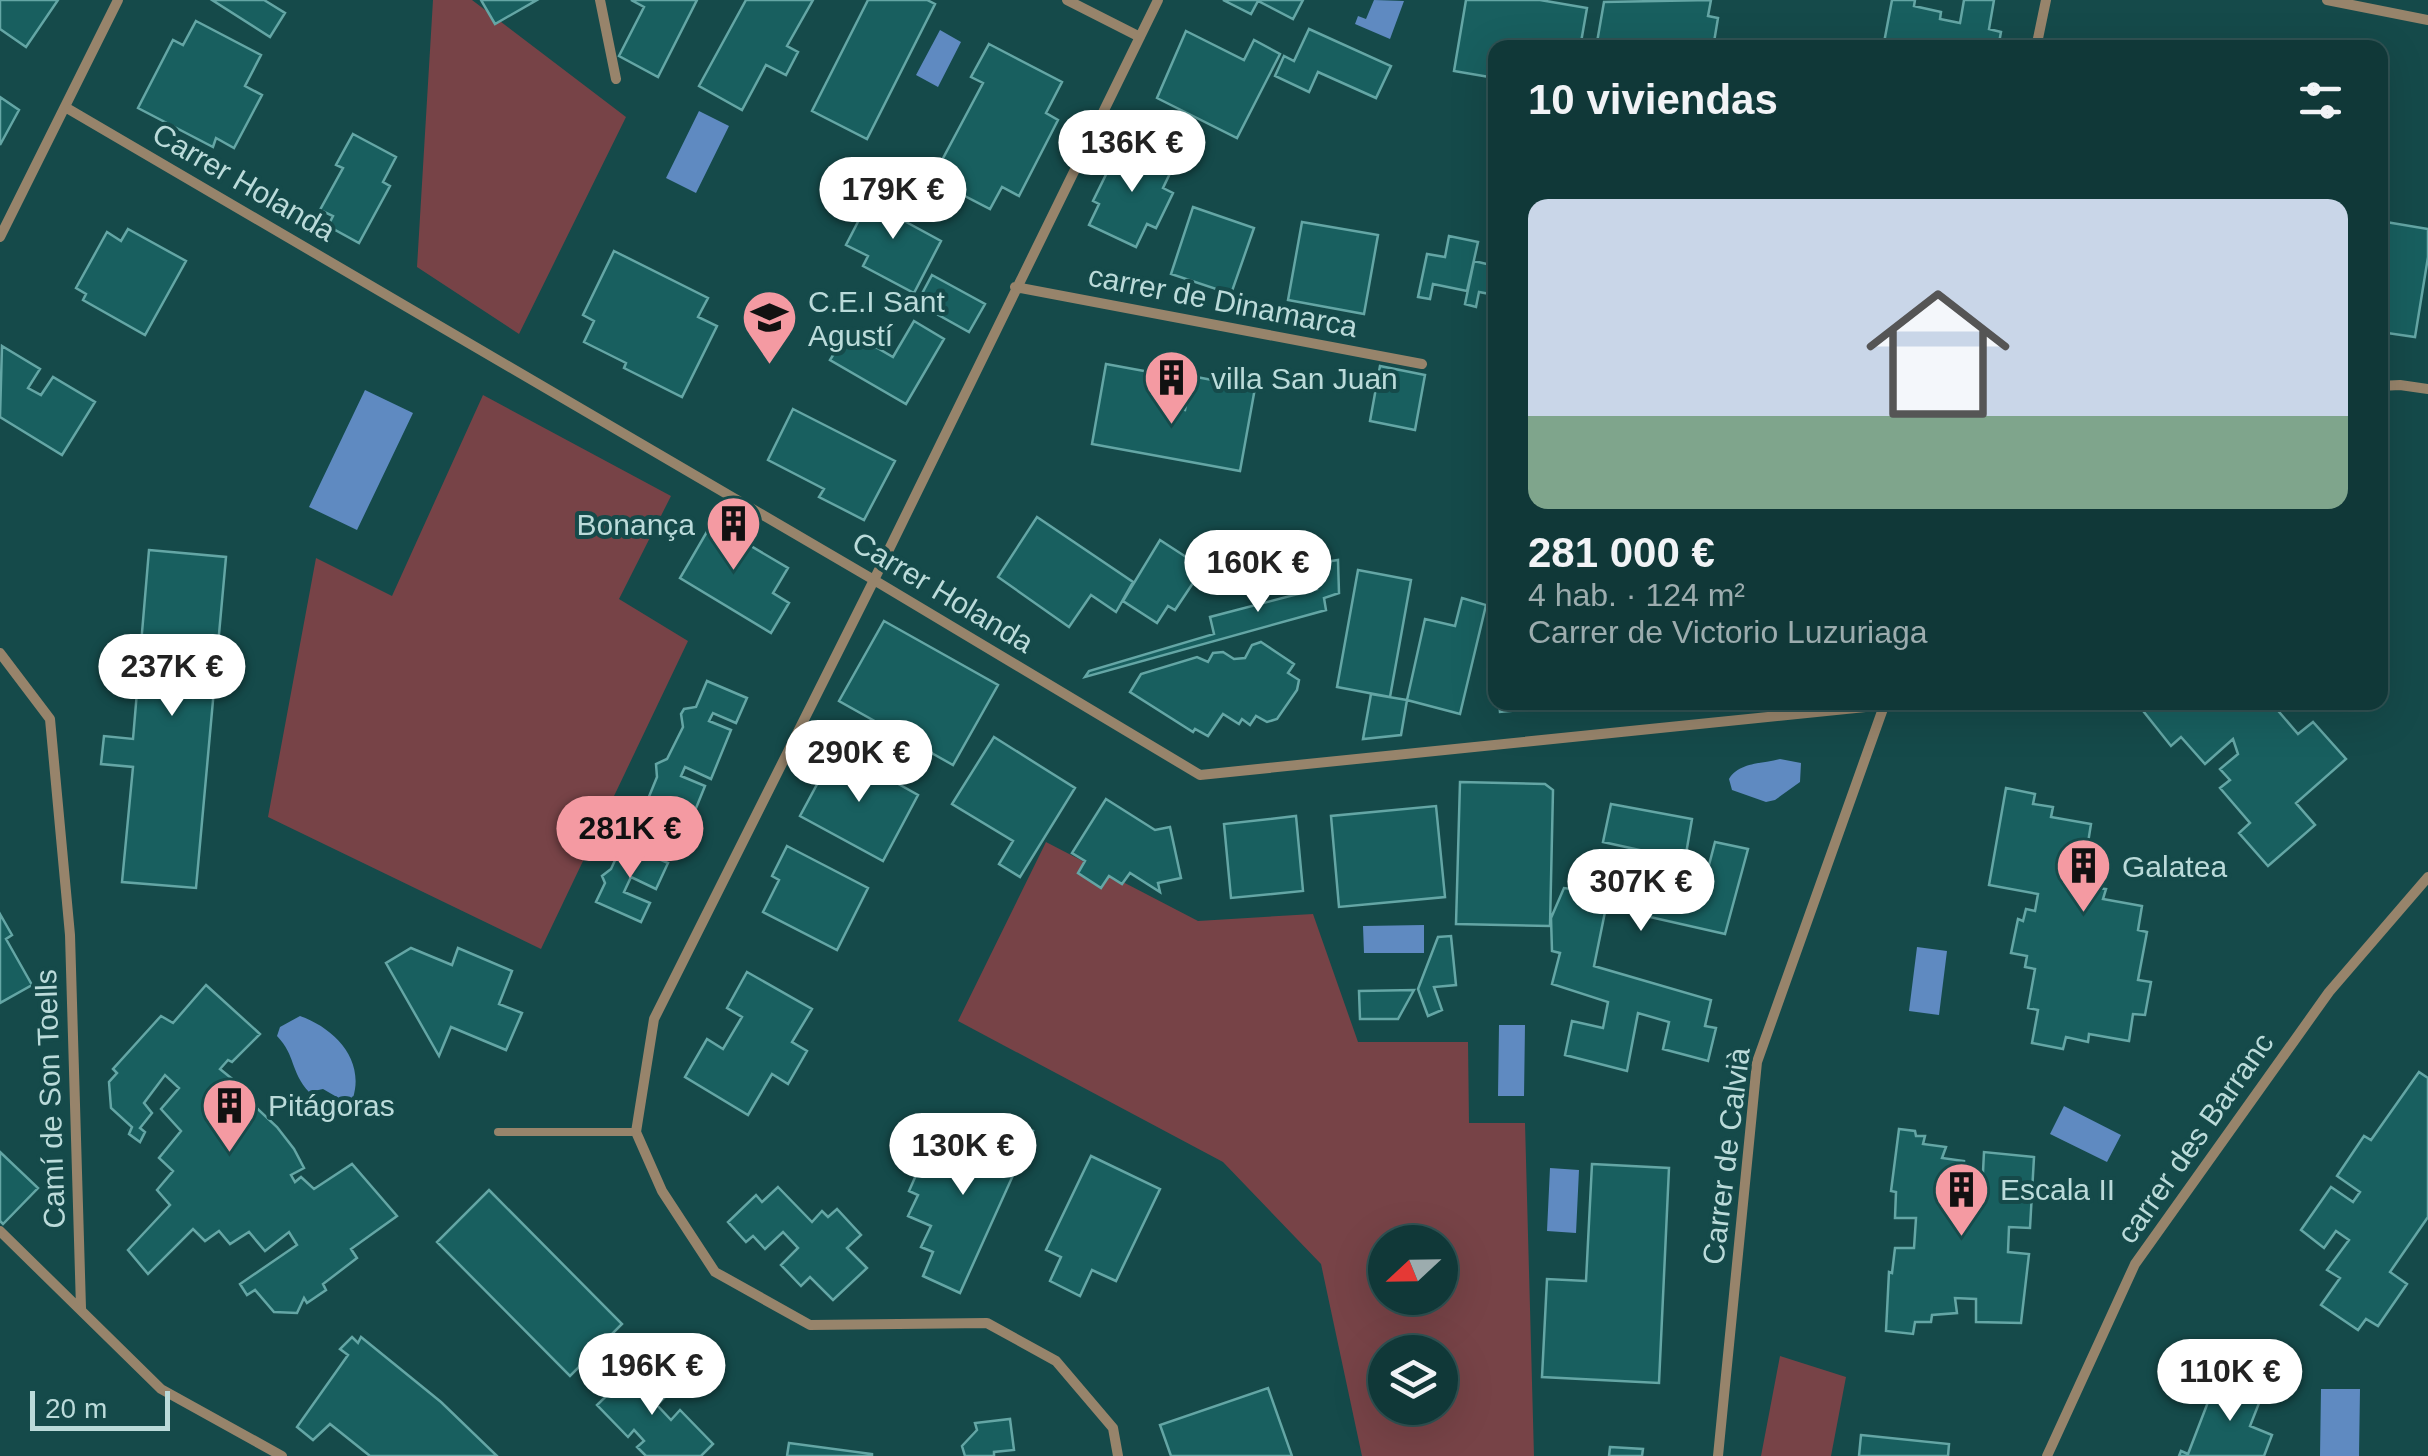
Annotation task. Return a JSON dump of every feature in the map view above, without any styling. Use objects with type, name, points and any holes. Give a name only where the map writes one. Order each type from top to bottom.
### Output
[{"type":"street","points":[[0,238],[118,0]]},
{"type":"street","points":[[600,0],[616,79]]},
{"type":"street","points":[[1067,0],[1140,37]]},
{"type":"street","points":[[1118,1456],[1113,1428],[1056,1361],[987,1324],[810,1325],[715,1272],[662,1190],[636,1132],[654,1020],[1158,0]]},
{"type":"street","points":[[2038,40],[2046,0]]},
{"type":"street","points":[[2327,0],[2428,20]]},
{"type":"street","name":"Carrer Holanda","points":[[66,106],[1200,774],[1826,710]]},
{"type":"street","name":"carrer de Dinamarca","points":[[1015,287],[1422,364]]},
{"type":"street","points":[[2388,385],[2428,389]]},
{"type":"street","name":"Camí de Son Toells","points":[[0,653],[50,719],[70,935],[81,1308]]},
{"type":"street","name":"Carrer de Calvià","points":[[1718,1456],[1757,1062],[1883,710]]},
{"type":"street","name":"carrer des Barranc","points":[[2047,1456],[2136,1264],[2329,992],[2428,877]]},
{"type":"street","points":[[0,1231],[160,1389],[282,1456]]},
{"type":"lane","points":[[498,1132],[636,1132]]},
{"type":"shaded area","points":[[433,0],[472,0],[626,117],[519,334],[417,267]]},
{"type":"shaded area","points":[[483,395],[671,496],[619,599],[688,641],[541,949],[268,817],[316,558],[392,596]]},
{"type":"shaded area","points":[[1046,842],[1198,921],[1313,914],[1358,1042],[1468,1042],[1469,1123],[1525,1123],[1534,1456],[1362,1456],[1321,1264],[1223,1162],[958,1021]]},
{"type":"shaded area","points":[[1780,1356],[1846,1377],[1831,1456],[1761,1456]]},
{"type":"water","points":[[1374,0],[1404,1],[1390,39],[1355,24],[1358,16],[1366,19]]},
{"type":"water","points":[[940,30],[961,42],[938,87],[916,75]]},
{"type":"water","points":[[699,111],[729,126],[696,193],[666,178]]},
{"type":"water","points":[[365,390],[413,413],[357,530],[309,507]]},
{"type":"water","points":[[1780,759],[1801,763],[1800,782],[1775,800],[1766,802],[1732,790],[1729,779],[1739,769]]},
{"type":"water","points":[[1424,925],[1424,953],[1364,953],[1363,926]]},
{"type":"water","points":[[1917,947],[1947,951],[1939,1015],[1909,1011]]},
{"type":"water","points":[[300,1016],[324,1028],[344,1047],[355,1070],[353,1098],[342,1100],[323,1089],[309,1092],[303,1084],[277,1036],[280,1027]]},
{"type":"water","points":[[1499,1025],[1525,1025],[1524,1096],[1498,1096]]},
{"type":"water","points":[[2064,1106],[2121,1135],[2107,1162],[2050,1134]]},
{"type":"water","points":[[1550,1168],[1579,1170],[1576,1233],[1547,1231]]},
{"type":"water","points":[[2321,1389],[2360,1389],[2359,1456],[2320,1456]]},
{"type":"building","points":[[0,0],[58,0],[26,47],[0,29]]},
{"type":"building","points":[[212,0],[264,0],[285,13],[270,37]]},
{"type":"building","points":[[481,0],[537,0],[495,24]]},
{"type":"building","points":[[631,0],[697,0],[658,77],[619,56],[644,7]]},
{"type":"building","points":[[746,0],[813,0],[787,46],[798,52],[786,75],[766,65],[742,110],[699,86]]},
{"type":"building","points":[[868,0],[927,0],[935,4],[867,139],[812,111]]},
{"type":"building","points":[[1223,0],[1303,0],[1293,19],[1258,1],[1251,14]]},
{"type":"building","points":[[1466,0],[1540,0],[1587,8],[1581,40],[1488,40],[1488,77],[1454,71]]},
{"type":"building","points":[[1711,0],[1708,16],[1718,18],[1714,40],[1597,40],[1604,2]]},
{"type":"building","points":[[1892,0],[1915,0],[1914,6],[1941,12],[1940,19],[1960,23],[1964,0],[1994,0],[1989,29],[2001,32],[2000,40],[1884,40]]},
{"type":"building","points":[[196,21],[261,55],[245,86],[262,95],[234,148],[216,138],[213,147],[138,108],[173,40],[183,45]]},
{"type":"building","points":[[1309,29],[1391,66],[1376,98],[1318,72],[1309,92],[1275,76],[1284,56],[1294,61]]},
{"type":"building","points":[[1186,31],[1244,60],[1254,40],[1280,54],[1237,138],[1157,98]]},
{"type":"building","points":[[989,44],[1062,82],[1046,113],[1058,120],[1019,196],[1002,187],[990,209],[932,179],[983,83],[971,77]]},
{"type":"building","points":[[0,97],[19,110],[0,145]]},
{"type":"building","points":[[353,134],[396,157],[383,182],[390,186],[359,243],[328,226],[333,216],[320,210],[343,168],[336,165]]},
{"type":"building","points":[[1122,142],[1173,167],[1163,188],[1173,193],[1156,228],[1147,224],[1136,247],[1089,225],[1099,204],[1093,201]]},
{"type":"building","points":[[884,185],[907,197],[897,217],[941,241],[914,293],[863,266],[868,256],[846,245]]},
{"type":"building","points":[[1193,207],[1254,228],[1231,294],[1171,274]]},
{"type":"building","points":[[1302,222],[1378,235],[1364,314],[1288,300]]},
{"type":"building","points":[[2388,222],[2428,229],[2428,257],[2415,337],[2388,333]]},
{"type":"building","points":[[128,229],[186,261],[145,335],[83,300],[86,294],[76,288],[107,232],[121,241]]},
{"type":"building","points":[[1449,236],[1478,242],[1467,291],[1433,284],[1430,299],[1418,297],[1427,254],[1445,257]]},
{"type":"building","points":[[614,251],[708,298],[698,317],[717,326],[682,397],[624,368],[626,363],[584,342],[594,321],[583,315]]},
{"type":"building","points":[[1474,261],[1488,264],[1488,294],[1479,292],[1476,307],[1465,304]]},
{"type":"building","points":[[932,275],[985,304],[969,332],[917,303]]},
{"type":"building","points":[[914,321],[944,339],[906,404],[830,360],[848,331],[893,357]]},
{"type":"building","points":[[2,346],[40,369],[28,388],[41,395],[53,377],[95,402],[62,455],[0,417]]},
{"type":"building","name":"villa San Juan","points":[[1106,364],[1166,375],[1161,405],[1185,410],[1191,376],[1255,388],[1240,471],[1092,444]]},
{"type":"building","points":[[1380,366],[1425,375],[1415,430],[1370,421]]},
{"type":"building","points":[[793,409],[895,461],[864,520],[819,497],[824,489],[768,460]]},
{"type":"building","points":[[1037,517],[1133,582],[1116,612],[1091,595],[1069,627],[998,577]]},
{"type":"building","name":"Bonança","points":[[712,523],[788,568],[773,593],[789,603],[771,633],[680,578]]},
{"type":"building","points":[[1160,540],[1203,568],[1175,610],[1168,606],[1157,623],[1123,601]]},
{"type":"building","points":[[149,550],[226,557],[196,888],[122,882],[133,767],[101,764],[104,736],[133,739]]},
{"type":"building","points":[[1338,560],[1339,593],[1324,598],[1326,610],[1085,677],[1089,671],[1214,634],[1210,617],[1317,589],[1311,564]]},
{"type":"building","points":[[1358,570],[1411,580],[1390,697],[1337,687]]},
{"type":"building","points":[[1462,598],[1486,605],[1460,714],[1407,700],[1425,619],[1455,626]]},
{"type":"building","points":[[884,621],[998,685],[953,765],[839,701]]},
{"type":"building","points":[[1261,642],[1294,664],[1288,673],[1299,680],[1297,690],[1277,719],[1267,722],[1256,716],[1250,725],[1242,719],[1239,724],[1223,714],[1208,736],[1195,729],[1193,732],[1130,692],[1141,674],[1197,657],[1208,662],[1213,653],[1245,658],[1252,645]]},
{"type":"building","points":[[707,681],[747,698],[736,723],[713,713],[709,721],[731,730],[711,779],[685,767],[681,776],[705,786],[692,818],[648,799],[657,777],[656,764],[667,759],[683,727],[681,714],[684,709],[696,707]]},
{"type":"building","points":[[1371,694],[1407,700],[1401,735],[1363,739]]},
{"type":"building","points":[[2142,710],[2277,710],[2298,734],[2313,722],[2346,759],[2296,803],[2315,825],[2268,866],[2239,833],[2250,823],[2220,788],[2230,780],[2220,769],[2238,754],[2233,739],[2205,764],[2181,737],[2171,746]]},
{"type":"building","points":[[994,737],[1075,788],[1020,877],[999,864],[1013,841],[952,804]]},
{"type":"building","points":[[836,749],[918,795],[883,861],[800,816]]},
{"type":"building","points":[[1460,782],[1545,784],[1553,790],[1550,926],[1456,924]]},
{"type":"building","name":"Galatea","points":[[2006,788],[2035,794],[2033,804],[2053,807],[2051,817],[2091,824],[2087,849],[2096,851],[2089,887],[2106,889],[2103,899],[2142,906],[2138,930],[2147,932],[2138,980],[2151,982],[2145,1015],[2133,1014],[2129,1041],[2089,1034],[2088,1042],[2066,1037],[2063,1049],[2032,1043],[2038,1010],[2028,1008],[2035,969],[2025,967],[2027,956],[2011,953],[2018,919],[2023,921],[2026,909],[2035,911],[2038,894],[1989,885]]},
{"type":"building","points":[[1106,799],[1155,830],[1170,827],[1181,878],[1158,883],[1160,892],[1130,873],[1122,884],[1109,876],[1101,888],[1078,873],[1085,861],[1072,853]]},
{"type":"building","points":[[1611,804],[1692,819],[1681,883],[1703,888],[1715,842],[1748,849],[1725,934],[1606,907],[1594,966],[1711,1000],[1705,1026],[1716,1028],[1708,1061],[1663,1049],[1669,1022],[1638,1013],[1627,1071],[1565,1055],[1572,1021],[1603,1028],[1608,1002],[1552,984],[1560,953],[1552,951],[1551,918],[1564,888],[1572,889],[1578,863],[1639,876],[1644,851],[1603,842]]},
{"type":"building","points":[[1436,806],[1445,897],[1339,907],[1331,816]]},
{"type":"building","points":[[1296,816],[1303,891],[1231,898],[1224,824]]},
{"type":"building","points":[[623,843],[668,863],[656,889],[631,877],[624,892],[650,903],[641,922],[596,902],[605,883],[602,876],[611,869]]},
{"type":"building","points":[[787,846],[868,888],[837,950],[763,912],[779,880],[772,876]]},
{"type":"building","points":[[0,914],[12,935],[6,939],[32,985],[0,1003]]},
{"type":"building","points":[[1451,936],[1456,985],[1434,987],[1442,1010],[1428,1016],[1418,989],[1438,937]]},
{"type":"building","points":[[411,948],[452,965],[458,948],[512,971],[499,1004],[522,1013],[506,1050],[451,1027],[439,1056],[386,963]]},
{"type":"building","points":[[747,972],[812,1009],[792,1042],[807,1051],[788,1084],[772,1074],[748,1115],[685,1077],[707,1039],[723,1049],[742,1017],[727,1008]]},
{"type":"building","name":"Pitágoras","points":[[206,985],[260,1034],[220,1069],[294,1149],[304,1168],[291,1175],[295,1182],[301,1177],[314,1189],[352,1164],[397,1216],[351,1249],[357,1258],[323,1284],[326,1290],[307,1303],[304,1298],[297,1313],[274,1312],[255,1290],[247,1295],[240,1284],[297,1245],[289,1232],[265,1251],[249,1232],[230,1244],[219,1231],[205,1241],[193,1229],[148,1274],[128,1250],[170,1205],[157,1190],[173,1171],[159,1158],[181,1131],[161,1109],[179,1088],[165,1075],[144,1103],[152,1113],[140,1128],[145,1132],[140,1142],[129,1134],[132,1127],[111,1108],[109,1082],[117,1073],[113,1069],[161,1016],[173,1023]]},
{"type":"building","points":[[1414,990],[1398,1019],[1360,1019],[1359,991]]},
{"type":"building","points":[[2419,1072],[2428,1078],[2428,1217],[2390,1272],[2407,1284],[2378,1326],[2366,1319],[2358,1330],[2321,1305],[2340,1278],[2327,1270],[2349,1240],[2336,1231],[2324,1248],[2301,1230],[2331,1187],[2353,1202],[2360,1192],[2337,1176],[2364,1136],[2371,1140]]},
{"type":"building","points":[[1006,1119],[1033,1131],[960,1293],[923,1276],[933,1252],[921,1247],[931,1226],[908,1216],[918,1195],[909,1191],[945,1124],[975,1138],[969,1151],[987,1160]]},
{"type":"building","name":"Escala II","points":[[1899,1129],[1925,1136],[1923,1144],[1946,1147],[1942,1158],[1964,1161],[1964,1172],[1983,1172],[1984,1152],[2034,1157],[2030,1228],[2009,1227],[2008,1252],[2029,1254],[2021,1323],[1976,1322],[1976,1299],[1955,1298],[1957,1313],[1932,1315],[1931,1322],[1915,1322],[1913,1334],[1886,1331],[1889,1272],[1892,1273],[1895,1248],[1914,1248],[1916,1218],[1895,1218],[1896,1192],[1891,1191]]},
{"type":"building","points":[[0,1152],[38,1188],[3,1224],[0,1221]]},
{"type":"building","points":[[1091,1156],[1160,1189],[1116,1281],[1092,1270],[1080,1296],[1050,1281],[1061,1257],[1046,1250]]},
{"type":"building","points":[[1592,1164],[1669,1168],[1659,1383],[1542,1377],[1547,1279],[1586,1281]]},
{"type":"building","points":[[778,1187],[812,1222],[822,1211],[828,1217],[837,1209],[861,1235],[847,1248],[867,1268],[833,1300],[810,1277],[801,1286],[781,1265],[798,1248],[783,1232],[765,1249],[753,1236],[746,1242],[728,1222],[756,1195],[762,1202]]},
{"type":"building","points":[[489,1190],[622,1324],[570,1376],[437,1242]]},
{"type":"building","points":[[352,1337],[358,1343],[361,1337],[441,1402],[497,1456],[370,1456],[330,1424],[313,1440],[297,1427],[348,1355],[340,1349]]},
{"type":"building","points":[[639,1364],[668,1394],[657,1405],[671,1420],[680,1410],[713,1444],[701,1456],[646,1456],[637,1447],[644,1441],[634,1430],[628,1437],[597,1405]]},
{"type":"building","points":[[2218,1376],[2263,1393],[2250,1426],[2272,1435],[2264,1456],[2179,1456],[2181,1451],[2188,1454]]},
{"type":"building","points":[[1268,1388],[1292,1456],[1171,1456],[1160,1425]]},
{"type":"building","points":[[1010,1419],[1014,1450],[994,1452],[994,1456],[965,1456],[962,1446],[977,1430],[975,1423]]},
{"type":"building","points":[[1861,1435],[1949,1444],[1948,1456],[1859,1456]]},
{"type":"building","points":[[789,1443],[872,1454],[872,1456],[787,1456]]},
{"type":"building","points":[[1610,1447],[1643,1449],[1642,1456],[1609,1456]]},
{"type":"place","name":"C.E.I Sant Agustí","points":[[769,367]]},
{"type":"place","name":"villa San Juan","points":[[1172,427]]},
{"type":"place","name":"Bonança","points":[[734,573]]},
{"type":"place","name":"Galatea","points":[[2083,915]]},
{"type":"place","name":"Pitágoras","points":[[229,1154]]},
{"type":"place","name":"Escala II","points":[[1961,1238]]}]
